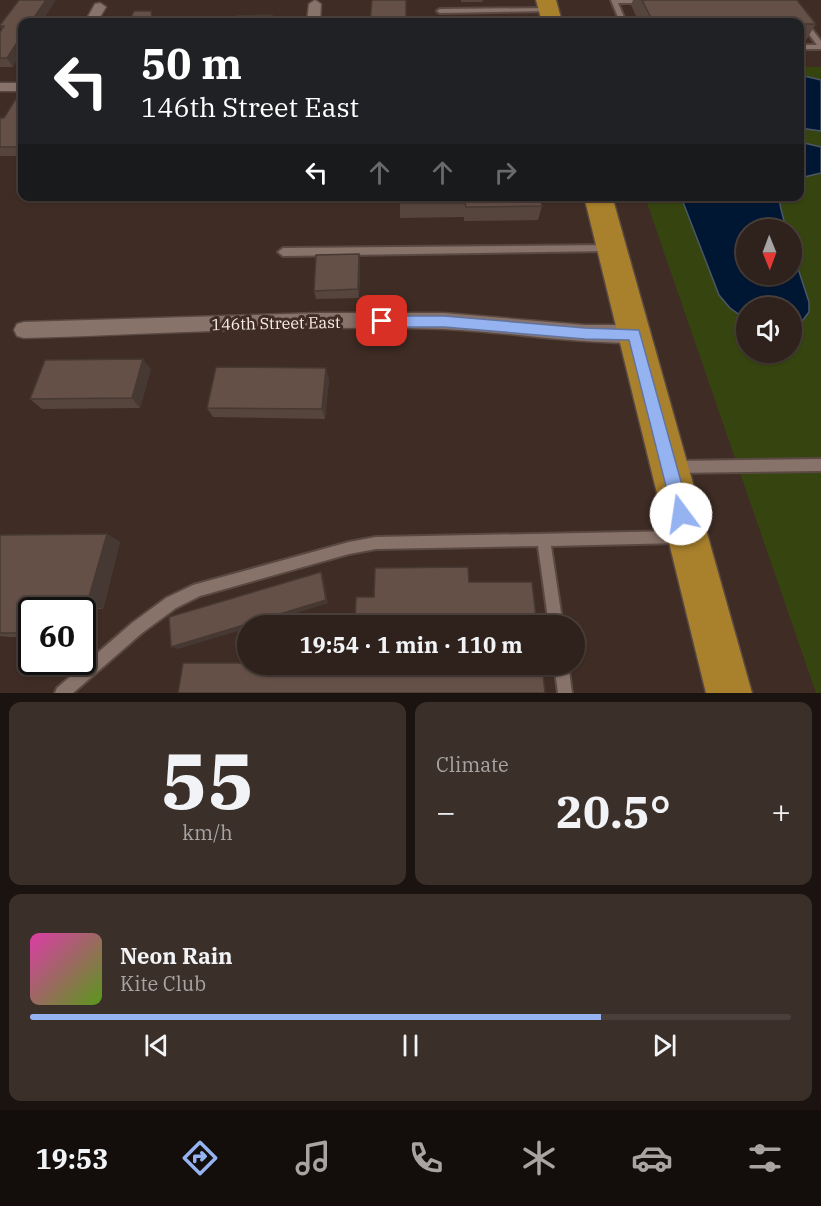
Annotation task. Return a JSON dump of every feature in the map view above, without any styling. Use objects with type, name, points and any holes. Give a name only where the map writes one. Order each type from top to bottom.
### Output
[{"type":"main road","points":[[599,201],[729,693]]},
{"type":"street","points":[[313,18],[315,4]]},
{"type":"street","points":[[93,18],[100,7]]},
{"type":"street","points":[[0,87],[18,87]]},
{"type":"street","name":"146th Street East","points":[[24,330],[320,321],[444,321],[585,334],[634,334]]},
{"type":"lane","points":[[621,18],[614,0],[659,0]]},
{"type":"lane","points":[[787,0],[800,18]]},
{"type":"lane","points":[[440,11],[549,11]]},
{"type":"lane","points":[[804,23],[821,46]]},
{"type":"lane","points":[[804,47],[821,46]]},
{"type":"lane","points":[[283,252],[611,248]]},
{"type":"lane","points":[[670,467],[821,465]]},
{"type":"lane","points":[[62,693],[136,628],[171,603],[198,590],[349,548],[376,543],[687,537]]},
{"type":"lane","points":[[544,540],[554,615]]},
{"type":"lane","points":[[563,675],[565,693]]},
{"type":"green space","points":[[804,67],[821,67],[821,693],[816,693],[646,201],[804,201]]},
{"type":"water","points":[[804,76],[821,80],[821,131],[804,129]]},
{"type":"water","points":[[804,143],[821,147],[821,173],[804,177]]},
{"type":"water","points":[[683,201],[780,201],[784,219],[736,219],[736,285],[802,285],[802,281],[809,302],[809,312],[802,320],[802,297],[736,297],[736,312],[719,295]]},
{"type":"building","points":[[19,0],[46,0],[34,18],[18,18],[18,41],[7,58],[0,58],[0,32],[4,26],[0,25]]},
{"type":"building","points":[[372,0],[406,0],[406,18],[370,18]]},
{"type":"building","points":[[642,0],[797,0],[816,24],[804,24],[804,18],[651,18]]},
{"type":"building","points":[[134,11],[151,11],[152,18],[131,18]]},
{"type":"building","points":[[272,15],[272,18],[237,18],[237,16]]},
{"type":"building","points":[[18,95],[18,147],[0,147],[0,118],[4,118]]},
{"type":"building","points":[[400,201],[541,201],[542,206],[466,207],[465,203],[400,203]]},
{"type":"building","points":[[359,254],[358,289],[314,291],[316,255]]},
{"type":"building","points":[[143,359],[132,398],[30,399],[45,360]]},
{"type":"building","points":[[216,367],[326,368],[322,409],[207,408]]},
{"type":"building","points":[[107,534],[89,597],[18,597],[18,633],[0,633],[0,535]]},
{"type":"building","points":[[468,567],[469,582],[532,582],[536,615],[355,615],[356,597],[374,597],[375,568]]},
{"type":"building","points":[[321,572],[326,600],[277,615],[237,615],[237,627],[171,647],[169,617]]},
{"type":"building","points":[[183,663],[237,663],[237,675],[543,675],[545,693],[178,693]]},
{"type":"route","points":[[382,321],[444,321],[585,334],[634,334],[681,514]]}]
